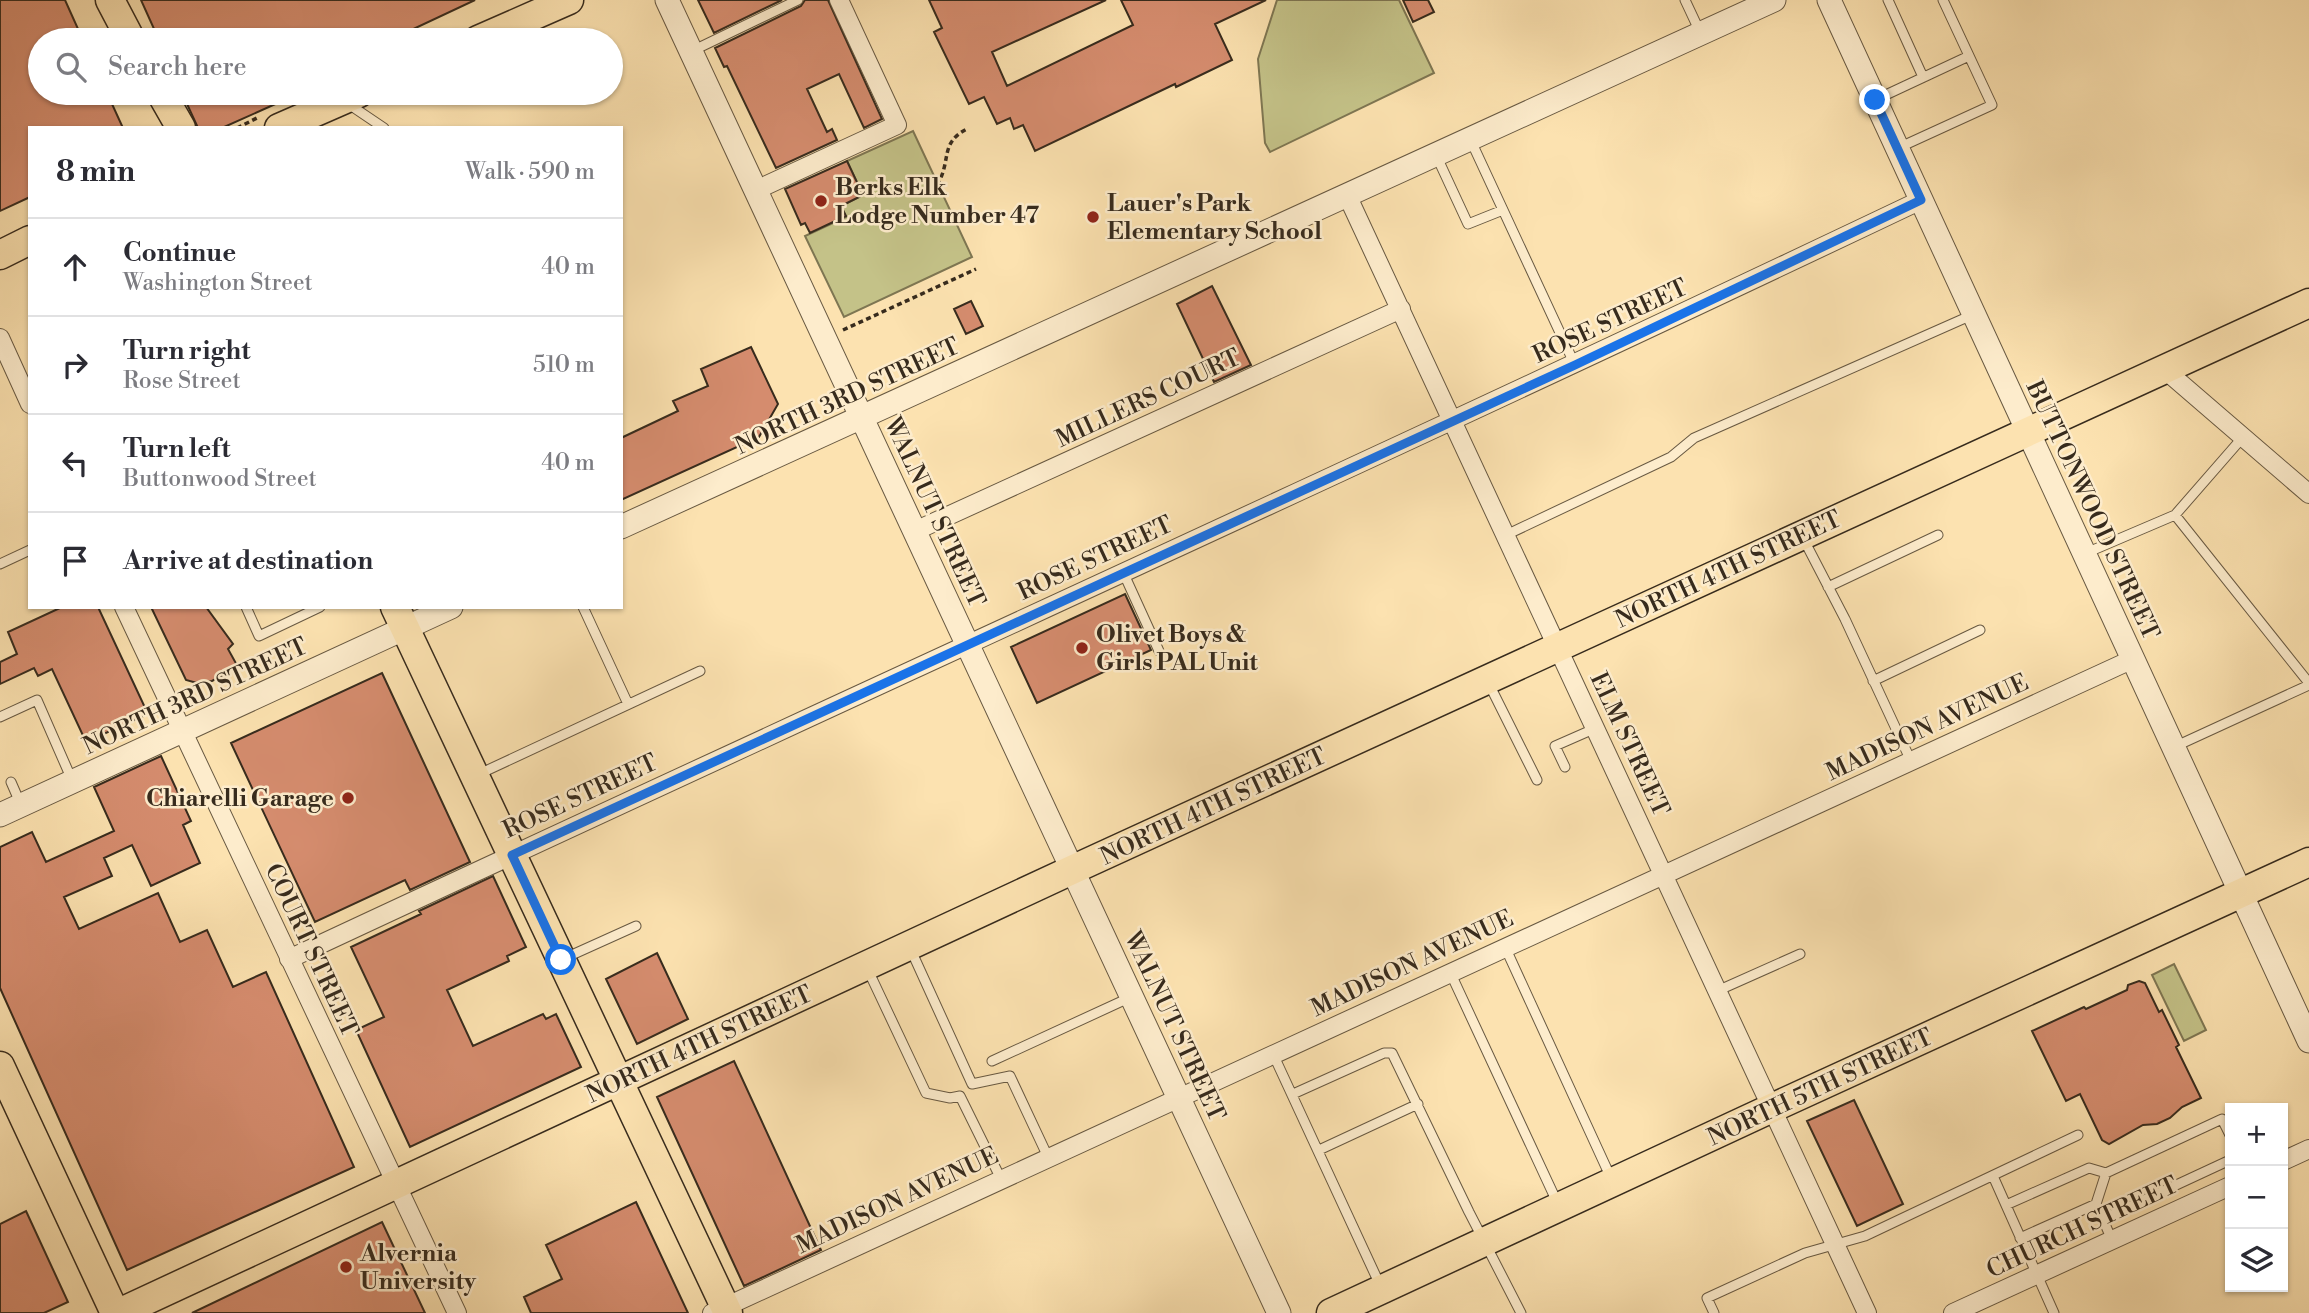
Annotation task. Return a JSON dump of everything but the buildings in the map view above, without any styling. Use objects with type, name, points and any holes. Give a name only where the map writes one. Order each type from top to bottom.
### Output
[{"type":"main road","points":[[110,0],[125,28]]},
{"type":"main road","points":[[501,28],[534,11],[569,0]]},
{"type":"main road","points":[[154,105],[159,126]]},
{"type":"main road","points":[[168,105],[180,126]]},
{"type":"main road","points":[[284,126],[331,105]]},
{"type":"main road","points":[[0,255],[28,241]]},
{"type":"main road","name":"NORTH 4TH STREET","points":[[117,1313],[1074,869],[2309,303]]},
{"type":"main road","points":[[400,618],[618,1082],[721,1311]]},
{"type":"main road","name":"NORTH 5TH STREET","points":[[1331,1313],[2309,862]]},
{"type":"main road","points":[[0,1066],[117,1313]]},
{"type":"street","name":"WALNUT STREET","points":[[667,0],[1279,1313]]},
{"type":"street","points":[[756,190],[897,125],[839,0]]},
{"type":"street","name":"NORTH 3RD STREET","points":[[623,526],[1774,0]]},
{"type":"street","name":"BUTTONWOOD STREET","points":[[1829,0],[2307,1032]]},
{"type":"street","name":"ELM STREET","points":[[1347,195],[1867,1313]]},
{"type":"street","name":"ROSE STREET","points":[[289,959],[968,643],[1575,365],[1921,200]]},
{"type":"street","name":"MILLERS COURT","points":[[915,531],[1401,309]]},
{"type":"street","points":[[0,338],[28,400]]},
{"type":"street","points":[[2164,369],[2309,494]]},
{"type":"street","name":"COURT STREET","points":[[125,609],[457,1313]]},
{"type":"street","name":"NORTH 3RD STREET","points":[[0,815],[182,731],[400,618],[442,609]]},
{"type":"street","name":"MADISON AVENUE","points":[[721,1311],[1000,1179],[2133,659]]},
{"type":"street","points":[[2288,1159],[2309,1149]]},
{"type":"street","name":"CHURCH STREET","points":[[1954,1313],[2225,1187]]},
{"type":"lane","points":[[691,51],[798,0]]},
{"type":"lane","points":[[1685,0],[1701,34]]},
{"type":"lane","points":[[1888,0],[1923,77]]},
{"type":"lane","points":[[1897,148],[1992,105],[1943,0]]},
{"type":"lane","points":[[1875,100],[1969,56]]},
{"type":"lane","points":[[360,105],[382,126]]},
{"type":"lane","points":[[1470,139],[1575,365]]},
{"type":"lane","points":[[1436,155],[1468,224],[1503,209]]},
{"type":"lane","points":[[1506,535],[1671,457],[1694,438],[1974,314]]},
{"type":"lane","points":[[2084,554],[2175,515],[2243,437]]},
{"type":"lane","points":[[2174,747],[2309,684],[2175,515]]},
{"type":"lane","points":[[1828,587],[1938,535]]},
{"type":"lane","points":[[1802,536],[1911,761]]},
{"type":"lane","points":[[0,564],[28,551]]},
{"type":"lane","points":[[1123,572],[1160,651]]},
{"type":"lane","points":[[247,609],[259,636],[316,609]]},
{"type":"lane","points":[[584,609],[628,704]]},
{"type":"lane","points":[[1873,681],[1980,630]]},
{"type":"lane","points":[[475,776],[700,671]]},
{"type":"lane","points":[[1487,680],[1537,780]]},
{"type":"lane","points":[[0,717],[37,700],[73,782]]},
{"type":"lane","points":[[1565,767],[1555,746],[1596,728]]},
{"type":"lane","points":[[11,782],[21,805]]},
{"type":"lane","points":[[561,960],[636,926]]},
{"type":"lane","points":[[910,946],[972,1084]]},
{"type":"lane","points":[[1505,947],[1613,1183]]},
{"type":"lane","points":[[1717,991],[1800,954]]},
{"type":"lane","points":[[866,966],[926,1093],[950,1098],[960,1096],[972,1084],[1010,1076],[1048,1157]]},
{"type":"lane","points":[[1450,972],[1560,1208]]},
{"type":"lane","points":[[992,1061],[1132,996]]},
{"type":"lane","points":[[1293,1094],[1384,1053],[1392,1052],[1468,1212],[1521,1313]]},
{"type":"lane","points":[[1273,1054],[1382,1289]]},
{"type":"lane","points":[[960,1096],[1000,1179]]},
{"type":"lane","points":[[1319,1150],[1418,1104]]},
{"type":"lane","points":[[2006,1205],[2089,1168],[2106,1173],[2222,1119],[2225,1125]]},
{"type":"lane","points":[[1714,1313],[1707,1298],[1805,1253],[1865,1236],[2078,1135]]},
{"type":"lane","points":[[2103,1219],[2225,1162]]},
{"type":"lane","points":[[2106,1173],[2096,1204],[2112,1240]]},
{"type":"lane","points":[[1993,1176],[2054,1313]]},
{"type":"lane","points":[[2020,1238],[2096,1204]]},
{"type":"path","points":[[937,185],[945,173],[947,145],[956,134],[967,129]]},
{"type":"path","points":[[825,339],[976,269]]},
{"type":"shaded area","points":[[1277,0],[1399,0],[1434,73],[1270,152],[1265,143],[1258,59]]},
{"type":"shaded area","points":[[913,131],[972,257],[844,317],[805,236],[846,217],[841,206],[863,195],[847,161]]},
{"type":"shaded area","points":[[2174,964],[2206,1030],[2184,1041],[2152,975]]},
{"type":"place","name":"Berks Elk Lodge Number 47","points":[[821,201]]},
{"type":"place","name":"Lauer's Park Elementary School","points":[[1093,217]]},
{"type":"place","name":"Olivet Boys & Girls PAL Unit","points":[[1082,648]]},
{"type":"place","name":"Chiarelli Garage","points":[[348,798]]},
{"type":"place","name":"Alvernia University","points":[[346,1267]]},
{"type":"route","points":[[561,960],[512,855],[1575,365],[1921,200],[1875,100]]}]
